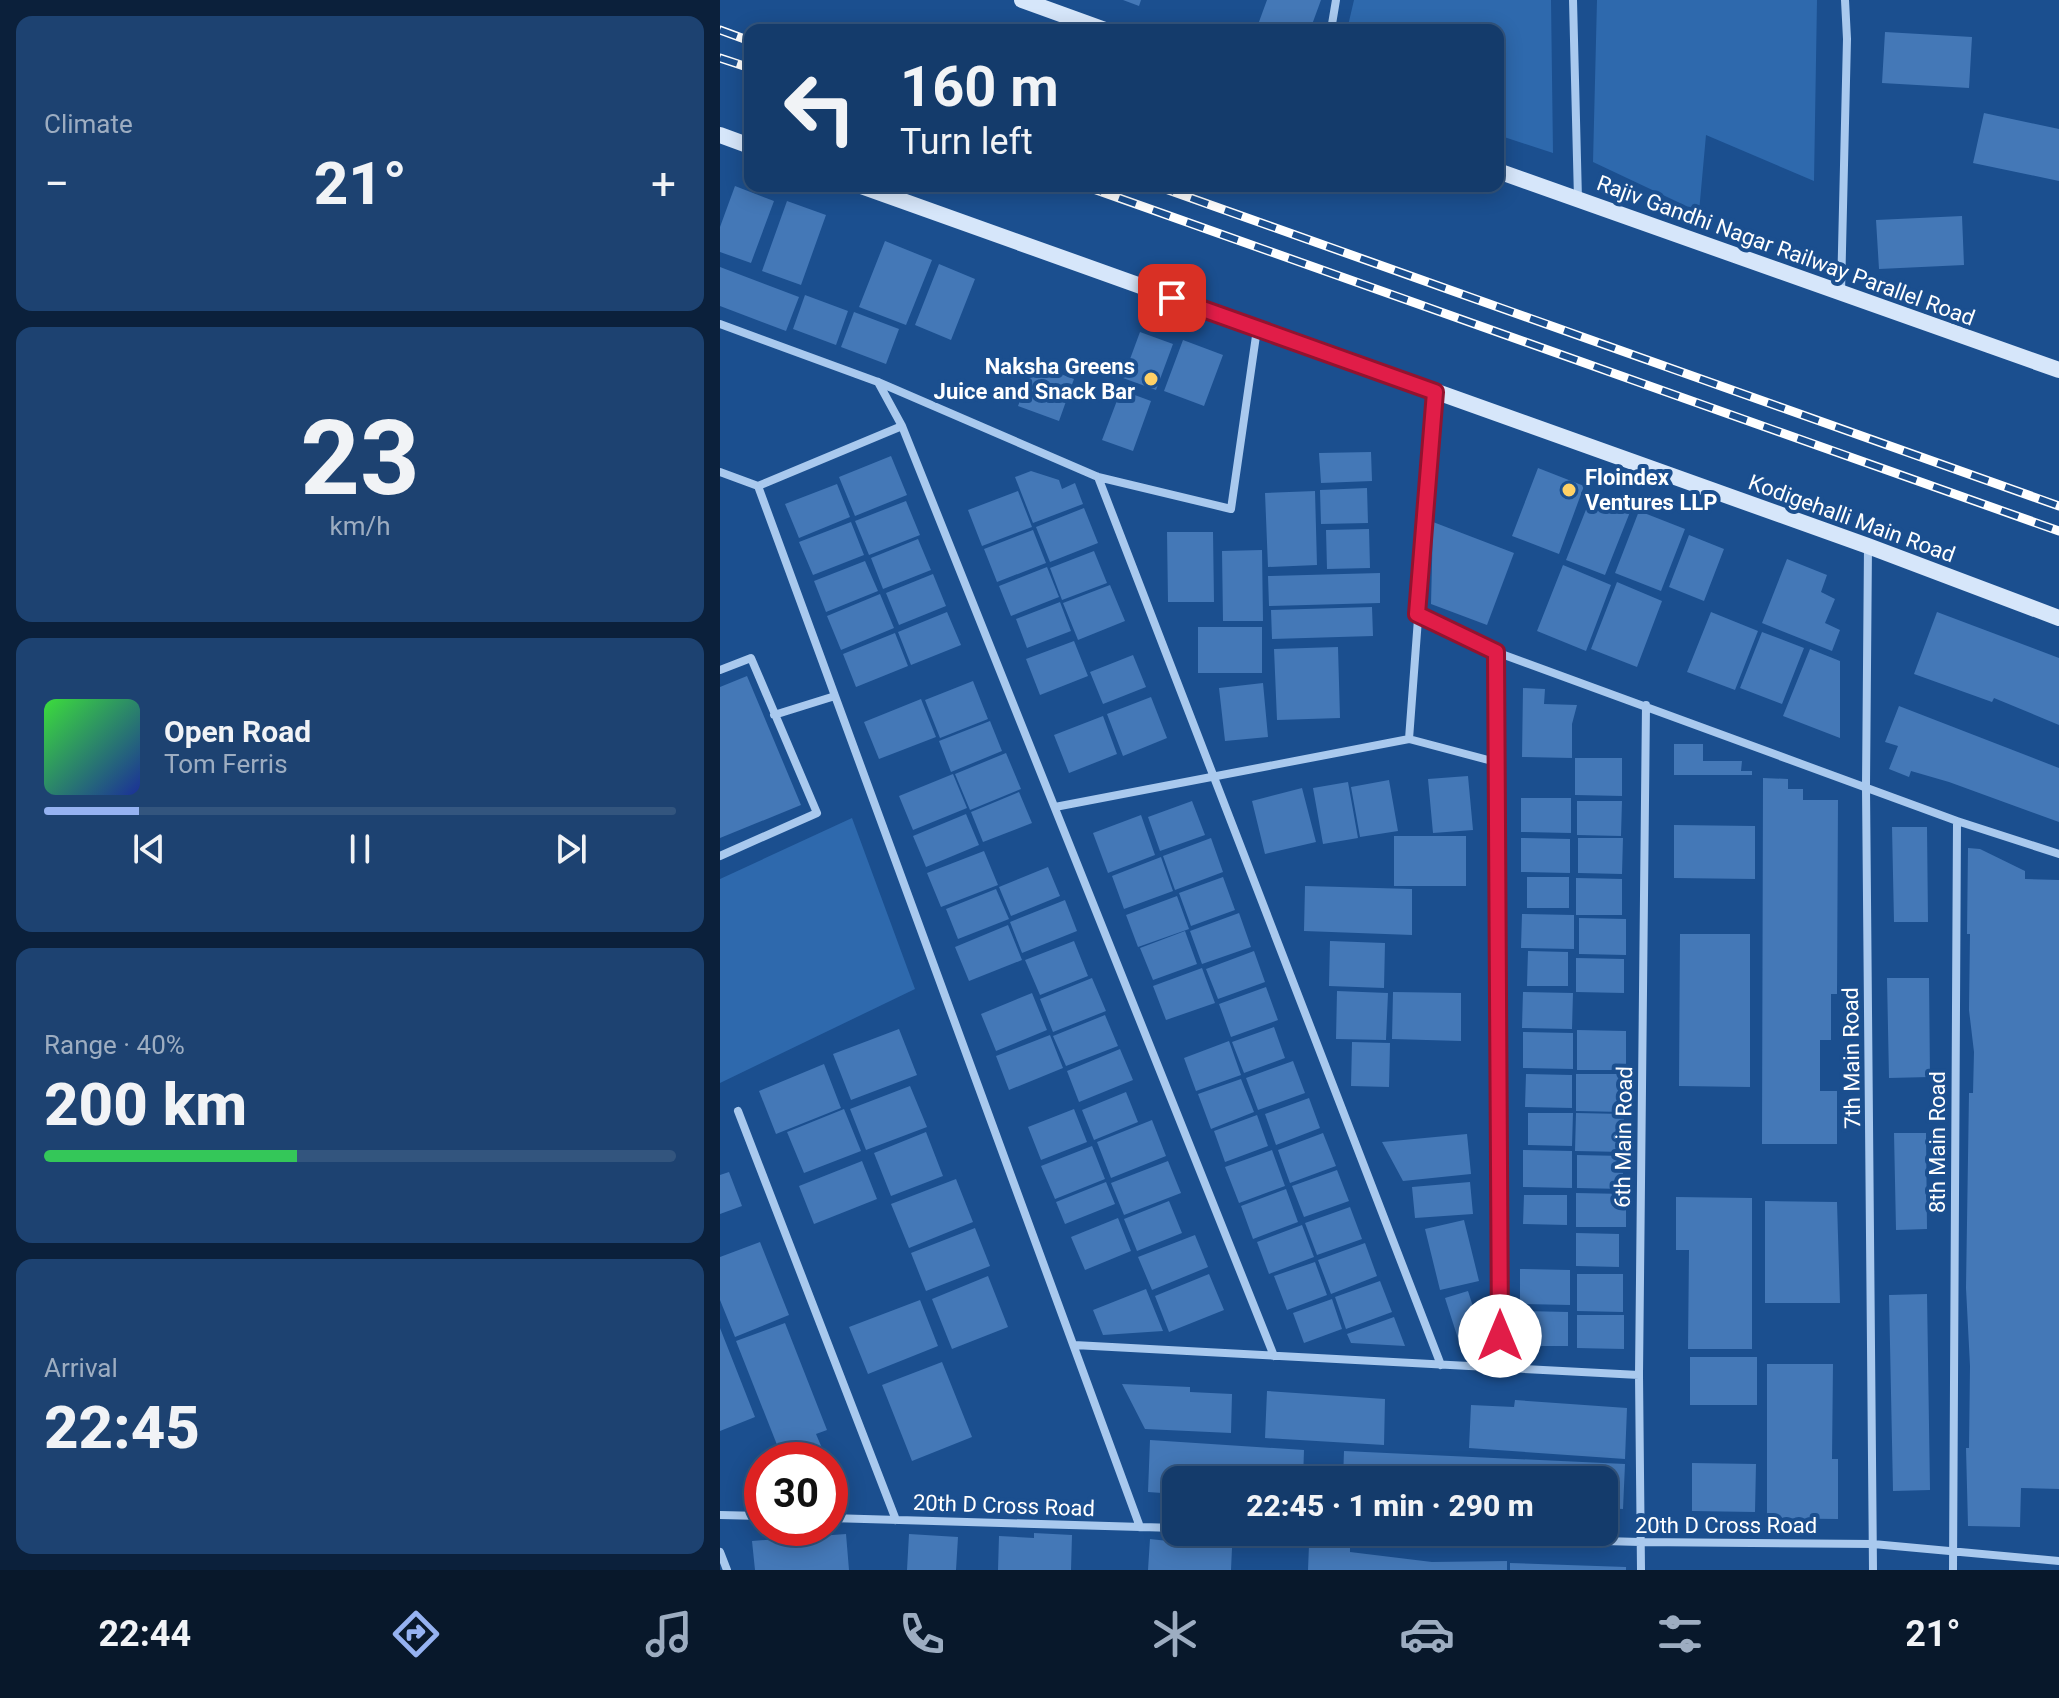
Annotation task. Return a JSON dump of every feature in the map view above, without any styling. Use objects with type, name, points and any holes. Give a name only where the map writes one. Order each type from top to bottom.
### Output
[{"type":"street","points":[[1022,0],[1088,24]]},
{"type":"street","points":[[1332,24],[1336,0]]},
{"type":"street","points":[[1573,0],[1578,200]]},
{"type":"street","points":[[1841,293],[1847,39],[1845,0]]},
{"type":"street","points":[[720,135],[744,144]]},
{"type":"street","name":"Rajiv Gandhi Nagar Railway Parallel Road","points":[[1504,173],[2059,370]]},
{"type":"street","name":"Kodigehalli Main Road","points":[[878,192],[1868,546],[2059,618]]},
{"type":"street","points":[[720,324],[878,382],[1098,477],[1231,509],[1257,329]]},
{"type":"street","points":[[878,382],[902,426],[1274,1356]]},
{"type":"street","points":[[1409,739],[1435,392]]},
{"type":"street","points":[[720,472],[758,486],[902,426]]},
{"type":"street","points":[[1098,477],[1441,1365]]},
{"type":"street","points":[[758,486],[1140,1527]]},
{"type":"street","name":"7th Main Road","points":[[1868,546],[1866,787],[1873,1570]]},
{"type":"street","points":[[1417,614],[1496,652],[1957,821],[2059,854]]},
{"type":"street","points":[[1496,652],[1500,1368]]},
{"type":"street","points":[[720,670],[751,658],[817,813],[720,856]]},
{"type":"street","points":[[774,715],[835,696]]},
{"type":"street","name":"6th Main Road","points":[[1641,1570],[1639,1375],[1646,705]]},
{"type":"street","points":[[1055,807],[1409,739],[1496,762]]},
{"type":"street","name":"8th Main Road","points":[[1953,1570],[1957,821]]},
{"type":"street","points":[[738,1111],[896,1520]]},
{"type":"street","points":[[1074,1345],[1639,1375]]},
{"type":"street","points":[[720,1515],[744,1516]]},
{"type":"street","name":"20th D Cross Road","points":[[848,1519],[1162,1528]]},
{"type":"street","name":"20th D Cross Road","points":[[1618,1541],[1873,1544],[2059,1561]]},
{"type":"street","points":[[720,1552],[727,1570]]},
{"type":"shaded area","points":[[1354,0],[1551,0],[1553,153],[1504,137],[1504,24],[1348,24]]},
{"type":"shaded area","points":[[1597,0],[1817,0],[1814,181],[1706,135],[1699,212],[1593,162]]},
{"type":"shaded area","points":[[852,818],[915,989],[720,1083],[720,879]]},
{"type":"building","points":[[1123,0],[1141,0],[1139,6]]},
{"type":"building","points":[[1267,0],[1321,0],[1312,24],[1258,24]]},
{"type":"building","points":[[1885,32],[1972,37],[1969,88],[1882,83]]},
{"type":"building","points":[[1984,113],[2059,129],[2059,181],[1973,163]]},
{"type":"building","points":[[735,186],[774,201],[751,263],[720,252],[720,227]]},
{"type":"building","points":[[787,201],[826,215],[801,285],[762,271]]},
{"type":"building","points":[[1962,216],[1964,265],[1879,269],[1876,220]]},
{"type":"building","points":[[885,241],[932,260],[906,325],[859,307]]},
{"type":"building","points":[[939,264],[975,279],[951,340],[915,325]]},
{"type":"building","points":[[720,267],[799,297],[786,331],[720,306]]},
{"type":"building","points":[[805,295],[848,311],[836,345],[793,329]]},
{"type":"building","points":[[854,312],[899,329],[886,364],[841,347]]},
{"type":"building","points":[[1140,332],[1173,344],[1156,390],[1123,378]]},
{"type":"building","points":[[1183,340],[1223,355],[1204,406],[1164,391]]},
{"type":"building","points":[[1034,364],[1074,379],[1059,421],[1018,406]]},
{"type":"building","points":[[1121,390],[1151,401],[1133,451],[1102,440]]},
{"type":"building","points":[[1371,452],[1372,481],[1321,483],[1319,453]]},
{"type":"building","points":[[891,456],[907,495],[855,516],[839,477]]},
{"type":"building","points":[[1538,468],[1584,486],[1559,554],[1512,536]]},
{"type":"building","points":[[1031,471],[1059,480],[1062,489],[1075,483],[1083,504],[1033,523],[1015,477]]},
{"type":"building","points":[[837,484],[850,517],[799,538],[785,504]]},
{"type":"building","points":[[1367,488],[1368,523],[1321,524],[1320,490]]},
{"type":"building","points":[[1018,491],[1032,527],[982,546],[968,510]]},
{"type":"building","points":[[1315,491],[1317,565],[1268,567],[1265,493]]},
{"type":"building","points":[[1593,492],[1632,507],[1605,575],[1566,560]]},
{"type":"building","points":[[906,501],[920,535],[869,555],[855,521]]},
{"type":"building","points":[[1084,508],[1098,543],[1050,562],[1036,527]]},
{"type":"building","points":[[1639,511],[1685,529],[1661,591],[1615,573]]},
{"type":"building","points":[[851,522],[864,555],[813,575],[799,542]]},
{"type":"building","points":[[1433,522],[1514,553],[1487,625],[1431,604]]},
{"type":"building","points":[[1369,529],[1370,568],[1327,569],[1326,530]]},
{"type":"building","points":[[1033,530],[1046,563],[997,582],[984,549]]},
{"type":"building","points":[[1167,532],[1213,532],[1214,602],[1168,602]]},
{"type":"building","points":[[1689,535],[1724,549],[1704,601],[1669,587]]},
{"type":"building","points":[[918,539],[931,570],[883,589],[871,558]]},
{"type":"building","points":[[1262,550],[1263,621],[1223,621],[1222,551]]},
{"type":"building","points":[[1094,551],[1107,583],[1062,600],[1050,568]]},
{"type":"building","points":[[1787,559],[1827,575],[1821,592],[1835,599],[1825,623],[1840,630],[1832,651],[1762,623]]},
{"type":"building","points":[[865,561],[878,591],[826,612],[814,581]]},
{"type":"building","points":[[1563,565],[1611,585],[1586,651],[1537,631]]},
{"type":"building","points":[[1047,567],[1059,597],[1011,616],[999,586]]},
{"type":"building","points":[[1380,573],[1380,603],[1269,606],[1268,576]]},
{"type":"building","points":[[933,574],[946,606],[899,625],[886,593]]},
{"type":"building","points":[[1617,582],[1662,601],[1637,667],[1591,649]]},
{"type":"building","points":[[1110,585],[1125,621],[1078,640],[1063,603]]},
{"type":"building","points":[[880,594],[894,628],[841,650],[827,616]]},
{"type":"building","points":[[1060,602],[1071,631],[1027,648],[1016,619]]},
{"type":"building","points":[[1372,607],[1373,636],[1272,639],[1271,610]]},
{"type":"building","points":[[947,612],[961,645],[911,665],[898,632]]},
{"type":"building","points":[[1711,612],[1758,631],[1735,690],[1687,672]]},
{"type":"building","points":[[1937,612],[2059,658],[2059,725],[1994,698],[1992,702],[1914,674]]},
{"type":"building","points":[[1198,627],[1262,627],[1262,673],[1198,673]]},
{"type":"building","points":[[1762,632],[1804,648],[1782,704],[1740,688]]},
{"type":"building","points":[[895,633],[908,666],[856,687],[843,654]]},
{"type":"building","points":[[1074,641],[1088,676],[1040,695],[1026,659]]},
{"type":"building","points":[[1338,647],[1340,718],[1277,720],[1274,649]]},
{"type":"building","points":[[1810,649],[1840,661],[1840,738],[1783,716]]},
{"type":"building","points":[[1133,655],[1146,687],[1103,704],[1090,672]]},
{"type":"building","points":[[747,676],[801,805],[720,838],[720,687]]},
{"type":"building","points":[[973,681],[988,719],[940,738],[925,700]]},
{"type":"building","points":[[1263,683],[1268,737],[1225,741],[1219,688]]},
{"type":"building","points":[[1523,688],[1545,689],[1544,704],[1577,705],[1572,724],[1572,758],[1522,757]]},
{"type":"building","points":[[1151,697],[1167,738],[1123,756],[1107,714]]},
{"type":"building","points":[[921,699],[936,737],[879,759],[864,722]]},
{"type":"building","points":[[1899,706],[2059,768],[2059,822],[1949,782],[1911,771],[1909,777],[1889,769],[1898,746],[1885,742]]},
{"type":"building","points":[[1103,716],[1117,754],[1069,773],[1054,735]]},
{"type":"building","points":[[990,721],[1002,751],[951,772],[939,741]]},
{"type":"building","points":[[1674,744],[1703,744],[1703,761],[1742,761],[1741,771],[1752,771],[1752,775],[1674,775]]},
{"type":"building","points":[[1006,753],[1021,789],[970,810],[955,774]]},
{"type":"building","points":[[1575,758],[1622,758],[1622,796],[1575,795]]},
{"type":"building","points":[[953,774],[967,808],[913,830],[899,796]]},
{"type":"building","points":[[1468,776],[1473,830],[1433,833],[1428,779]]},
{"type":"building","points":[[1763,778],[1788,779],[1788,789],[1803,789],[1803,800],[1838,800],[1837,994],[1831,994],[1831,1040],[1820,1040],[1820,1091],[1837,1091],[1837,1144],[1762,1144]]},
{"type":"building","points":[[1389,780],[1398,831],[1360,837],[1351,787]]},
{"type":"building","points":[[1348,782],[1358,838],[1323,844],[1313,788]]},
{"type":"building","points":[[1302,788],[1316,842],[1265,854],[1252,801]]},
{"type":"building","points":[[1019,792],[1032,823],[983,842],[971,812]]},
{"type":"building","points":[[1521,798],[1571,798],[1571,833],[1521,832]]},
{"type":"building","points":[[1192,801],[1205,835],[1160,851],[1148,817]]},
{"type":"building","points":[[1577,801],[1622,801],[1621,836],[1577,835]]},
{"type":"building","points":[[966,814],[979,845],[926,867],[913,836]]},
{"type":"building","points":[[1141,815],[1155,855],[1108,873],[1093,833]]},
{"type":"building","points":[[1674,825],[1755,826],[1755,879],[1674,878]]},
{"type":"building","points":[[1892,827],[1927,827],[1928,922],[1894,922]]},
{"type":"building","points":[[1394,836],[1466,836],[1466,886],[1394,886]]},
{"type":"building","points":[[1211,838],[1223,872],[1175,890],[1163,856]]},
{"type":"building","points":[[1521,838],[1570,839],[1570,873],[1521,872]]},
{"type":"building","points":[[1578,838],[1623,838],[1622,874],[1578,873]]},
{"type":"building","points":[[1968,848],[1980,849],[2025,871],[2025,879],[2059,880],[2059,1489],[2021,1488],[2020,1527],[1968,1526],[1966,1448],[1969,1448],[1970,1366],[1966,1288],[1969,1093],[1973,1093],[1974,1052],[1969,1010]]},
{"type":"building","points":[[984,851],[998,885],[941,907],[927,873]]},
{"type":"building","points":[[1161,857],[1173,891],[1124,909],[1112,876]]},
{"type":"building","points":[[1048,867],[1060,896],[1011,916],[999,887]]},
{"type":"building","points":[[1223,877],[1235,910],[1191,926],[1179,893]]},
{"type":"building","points":[[1527,877],[1569,877],[1569,908],[1527,908]]},
{"type":"building","points":[[1576,878],[1622,879],[1622,915],[1576,915]]},
{"type":"building","points":[[1305,886],[1412,889],[1412,935],[1304,931]]},
{"type":"building","points":[[996,889],[1009,919],[958,939],[946,909]]},
{"type":"building","points":[[1177,896],[1189,929],[1138,947],[1126,915]]},
{"type":"building","points":[[1065,900],[1077,931],[1022,953],[1010,922]]},
{"type":"building","points":[[1239,913],[1251,947],[1202,964],[1190,931]]},
{"type":"building","points":[[1522,914],[1574,915],[1574,949],[1521,948]]},
{"type":"building","points":[[1579,918],[1626,919],[1626,955],[1579,954]]},
{"type":"building","points":[[1008,925],[1022,960],[969,981],[955,947]]},
{"type":"building","points":[[1185,931],[1197,964],[1153,980],[1140,948]]},
{"type":"building","points":[[1680,934],[1750,934],[1750,1087],[1679,1086]]},
{"type":"building","points":[[1074,941],[1088,976],[1040,995],[1025,960]]},
{"type":"building","points":[[1330,941],[1385,943],[1384,988],[1329,986]]},
{"type":"building","points":[[1254,951],[1265,982],[1218,999],[1206,969]]},
{"type":"building","points":[[1528,951],[1568,952],[1568,986],[1527,986]]},
{"type":"building","points":[[1576,958],[1624,959],[1624,993],[1576,992]]},
{"type":"building","points":[[1202,968],[1215,1003],[1166,1020],[1153,986]]},
{"type":"building","points":[[1092,978],[1106,1011],[1053,1032],[1040,999]]},
{"type":"building","points":[[1887,978],[1929,978],[1930,1077],[1889,1078]]},
{"type":"building","points":[[1266,987],[1278,1020],[1231,1037],[1219,1004]]},
{"type":"building","points":[[1337,991],[1388,993],[1386,1040],[1336,1039]]},
{"type":"building","points":[[1393,992],[1461,993],[1461,1041],[1392,1039]]},
{"type":"building","points":[[1523,992],[1573,993],[1572,1029],[1522,1028]]},
{"type":"building","points":[[1032,993],[1047,1030],[996,1051],[981,1014]]},
{"type":"building","points":[[1105,1015],[1118,1046],[1066,1066],[1053,1036]]},
{"type":"building","points":[[1274,1027],[1285,1058],[1244,1073],[1232,1042]]},
{"type":"building","points":[[899,1029],[917,1075],[851,1100],[833,1054]]},
{"type":"building","points":[[1577,1030],[1626,1031],[1626,1070],[1577,1070]]},
{"type":"building","points":[[1523,1032],[1573,1033],[1573,1069],[1523,1068]]},
{"type":"building","points":[[1050,1035],[1063,1068],[1009,1090],[996,1056]]},
{"type":"building","points":[[1229,1041],[1241,1075],[1196,1091],[1184,1058]]},
{"type":"building","points":[[1352,1042],[1390,1043],[1389,1087],[1351,1086]]},
{"type":"building","points":[[1120,1049],[1133,1080],[1079,1102],[1067,1071]]},
{"type":"building","points":[[1293,1061],[1305,1093],[1258,1110],[1246,1078]]},
{"type":"building","points":[[824,1064],[841,1108],[776,1134],[759,1091]]},
{"type":"building","points":[[1526,1074],[1572,1075],[1572,1108],[1525,1107]]},
{"type":"building","points":[[1576,1074],[1623,1074],[1623,1112],[1576,1111]]},
{"type":"building","points":[[1241,1079],[1254,1112],[1211,1129],[1198,1094]]},
{"type":"building","points":[[910,1086],[927,1127],[866,1150],[850,1109]]},
{"type":"building","points":[[1126,1092],[1138,1122],[1094,1140],[1082,1110]]},
{"type":"building","points":[[1309,1098],[1320,1128],[1276,1145],[1265,1114]]},
{"type":"building","points":[[844,1109],[861,1151],[804,1173],[787,1132]]},
{"type":"building","points":[[1074,1109],[1087,1142],[1041,1160],[1028,1127]]},
{"type":"building","points":[[1528,1113],[1573,1113],[1572,1146],[1528,1145]]},
{"type":"building","points":[[1576,1113],[1624,1114],[1624,1152],[1575,1151]]},
{"type":"building","points":[[1257,1115],[1268,1146],[1225,1162],[1214,1131]]},
{"type":"building","points":[[1152,1120],[1166,1156],[1111,1178],[1097,1142]]},
{"type":"building","points":[[926,1132],[943,1176],[891,1196],[874,1153]]},
{"type":"building","points":[[1323,1133],[1336,1166],[1290,1183],[1278,1150]]},
{"type":"building","points":[[1894,1133],[1926,1133],[1927,1229],[1896,1230]]},
{"type":"building","points":[[1467,1134],[1471,1174],[1403,1181],[1382,1142]]},
{"type":"building","points":[[1092,1146],[1105,1179],[1055,1199],[1041,1166]]},
{"type":"building","points":[[1272,1150],[1285,1186],[1239,1203],[1225,1167]]},
{"type":"building","points":[[1523,1150],[1572,1151],[1572,1188],[1523,1187]]},
{"type":"building","points":[[1577,1155],[1623,1156],[1623,1189],[1577,1188]]},
{"type":"building","points":[[862,1161],[877,1199],[814,1224],[799,1186]]},
{"type":"building","points":[[1168,1161],[1181,1193],[1124,1215],[1111,1183]]},
{"type":"building","points":[[1337,1170],[1349,1201],[1304,1217],[1292,1186]]},
{"type":"building","points":[[729,1172],[742,1206],[720,1214],[720,1175]]},
{"type":"building","points":[[956,1179],[973,1222],[909,1248],[891,1204]]},
{"type":"building","points":[[1106,1182],[1115,1204],[1065,1224],[1056,1202]]},
{"type":"building","points":[[1470,1182],[1473,1214],[1415,1218],[1412,1187]]},
{"type":"building","points":[[1286,1189],[1298,1222],[1253,1239],[1241,1206]]},
{"type":"building","points":[[1576,1193],[1626,1194],[1626,1227],[1576,1227]]},
{"type":"building","points":[[1524,1195],[1567,1195],[1567,1225],[1523,1224]]},
{"type":"building","points":[[1676,1197],[1752,1198],[1752,1349],[1688,1349],[1689,1250],[1676,1250]]},
{"type":"building","points":[[1169,1201],[1182,1233],[1137,1251],[1124,1219]]},
{"type":"building","points":[[1765,1201],[1837,1202],[1840,1303],[1765,1303]]},
{"type":"building","points":[[1350,1207],[1362,1239],[1317,1255],[1305,1223]]},
{"type":"building","points":[[1118,1218],[1131,1251],[1085,1270],[1071,1237]]},
{"type":"building","points":[[1464,1220],[1479,1281],[1440,1290],[1425,1229]]},
{"type":"building","points":[[1302,1225],[1314,1257],[1269,1274],[1257,1242]]},
{"type":"building","points":[[975,1228],[990,1266],[926,1291],[911,1253]]},
{"type":"building","points":[[1576,1233],[1619,1234],[1619,1267],[1576,1266]]},
{"type":"building","points":[[1195,1235],[1208,1267],[1152,1290],[1138,1257]]},
{"type":"building","points":[[760,1242],[789,1315],[735,1337],[720,1300],[720,1257]]},
{"type":"building","points":[[1365,1243],[1377,1276],[1331,1294],[1318,1260]]},
{"type":"building","points":[[1315,1262],[1327,1295],[1287,1310],[1274,1276]]},
{"type":"building","points":[[1520,1269],[1570,1270],[1570,1305],[1520,1304]]},
{"type":"building","points":[[1209,1274],[1224,1310],[1169,1332],[1155,1296]]},
{"type":"building","points":[[1577,1274],[1623,1274],[1623,1312],[1577,1311]]},
{"type":"building","points":[[988,1276],[1008,1327],[952,1349],[932,1299]]},
{"type":"building","points":[[1380,1281],[1392,1312],[1346,1329],[1335,1297]]},
{"type":"building","points":[[1146,1289],[1163,1331],[1103,1335],[1093,1310]]},
{"type":"building","points":[[1468,1291],[1484,1341],[1461,1348],[1445,1298]]},
{"type":"building","points":[[1927,1294],[1930,1490],[1893,1491],[1889,1295]]},
{"type":"building","points":[[1332,1299],[1342,1329],[1304,1343],[1293,1313]]},
{"type":"building","points":[[920,1300],[938,1346],[868,1374],[849,1327]]},
{"type":"building","points":[[1521,1311],[1568,1312],[1568,1346],[1521,1346]]},
{"type":"building","points":[[1577,1315],[1624,1315],[1624,1349],[1577,1348]]},
{"type":"building","points":[[1394,1317],[1405,1346],[1351,1343],[1347,1334]]},
{"type":"building","points":[[785,1323],[827,1430],[816,1434],[819,1442],[776,1442],[736,1341]]},
{"type":"building","points":[[720,1328],[755,1417],[720,1431]]},
{"type":"building","points":[[1690,1357],[1757,1357],[1757,1405],[1690,1405]]},
{"type":"building","points":[[942,1362],[972,1437],[912,1461],[882,1385]]},
{"type":"building","points":[[1767,1364],[1833,1364],[1832,1459],[1838,1459],[1838,1519],[1767,1518]]},
{"type":"building","points":[[1122,1384],[1190,1387],[1190,1392],[1232,1394],[1231,1433],[1145,1429]]},
{"type":"building","points":[[1267,1391],[1385,1399],[1384,1445],[1265,1438]]},
{"type":"building","points":[[1515,1400],[1627,1408],[1625,1459],[1469,1448],[1471,1405],[1514,1407]]},
{"type":"building","points":[[1150,1440],[1304,1450],[1303,1466],[1162,1466],[1162,1493],[1148,1492]]},
{"type":"building","points":[[1344,1451],[1625,1464],[1623,1509],[1618,1509],[1618,1466],[1343,1466]]},
{"type":"building","points":[[1692,1463],[1756,1464],[1755,1512],[1692,1511]]},
{"type":"building","points":[[1034,1533],[1072,1535],[1071,1570],[998,1570],[999,1536],[1034,1538]]},
{"type":"building","points":[[909,1534],[958,1537],[956,1570],[907,1570]]},
{"type":"building","points":[[1150,1539],[1162,1540],[1162,1546],[1232,1548],[1231,1570],[1148,1570]]},
{"type":"building","points":[[753,1546],[847,1546],[849,1570],[755,1570]]},
{"type":"building","points":[[1309,1546],[1350,1547],[1350,1552],[1432,1562],[1507,1561],[1507,1570],[1308,1570]]},
{"type":"building","points":[[1510,1563],[1626,1567],[1626,1570],[1510,1570]]},
{"type":"railway","points":[[720,30],[744,39]]},
{"type":"railway","points":[[720,58],[744,66]]},
{"type":"railway","points":[[1102,192],[2059,531]]},
{"type":"railway","points":[[1174,192],[2059,506]]},
{"type":"place","name":"Naksha Greens Juice and Snack Bar","points":[[1151,379]]},
{"type":"place","name":"Floindex Ventures LLP","points":[[1569,490]]},
{"type":"route","points":[[1172,298],[1435,392],[1417,614],[1496,652],[1500,1336]]}]
